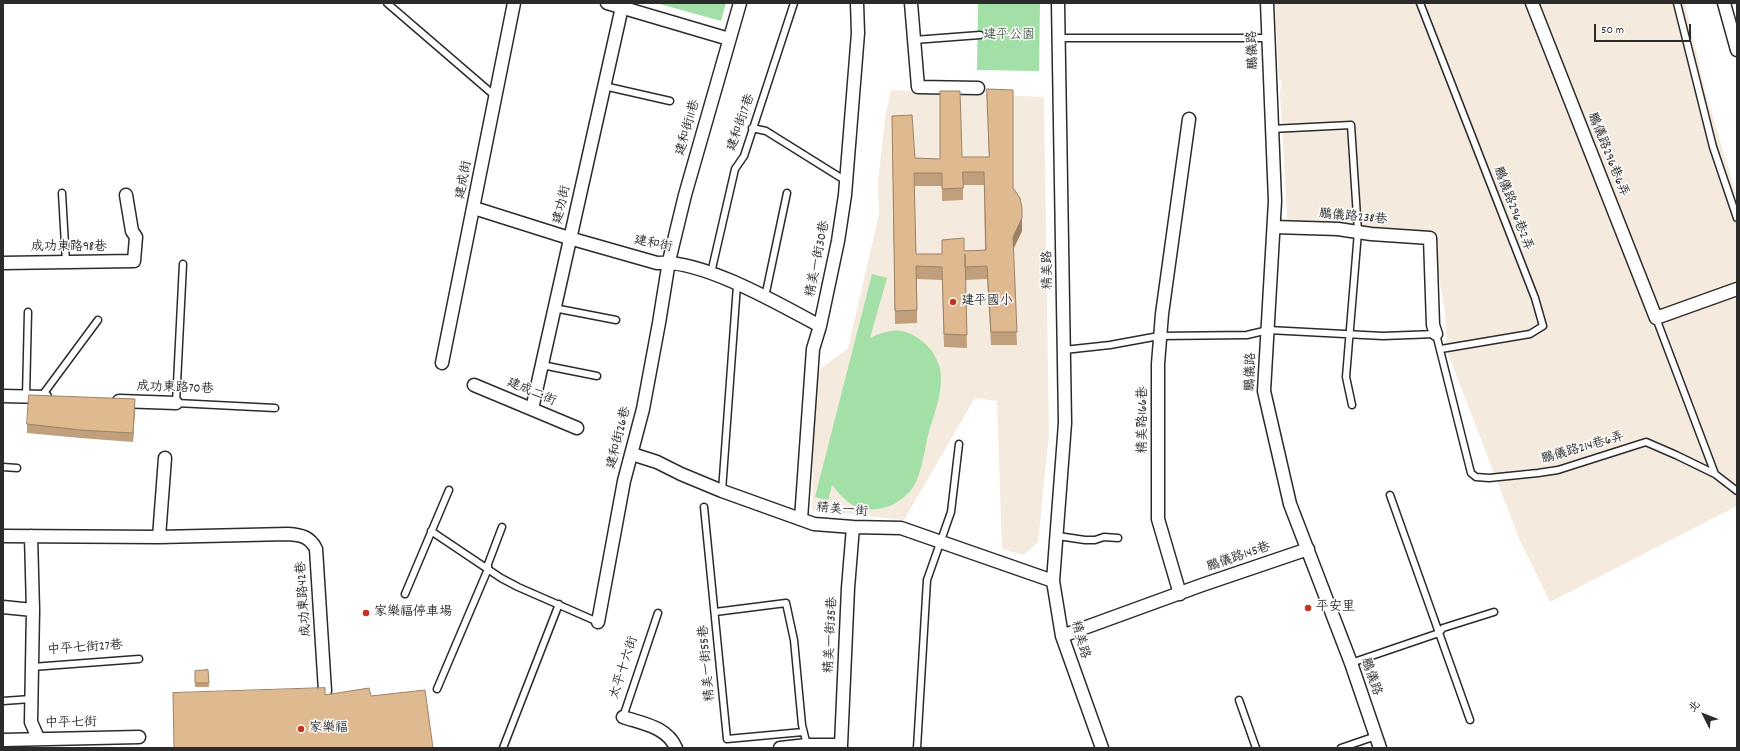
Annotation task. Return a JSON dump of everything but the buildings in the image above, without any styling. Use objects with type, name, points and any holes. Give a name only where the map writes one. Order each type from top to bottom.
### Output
[{"type":"street","name":"建成街","points":[[442,363],[514,3]]},
{"type":"street","points":[[607,3],[729,39]]},
{"type":"street","name":"建和街11巷","points":[[669,262],[685,195],[740,3]]},
{"type":"street","name":"精美一街30巷","points":[[801,520],[813,349],[820,326],[838,241],[846,181],[858,33],[857,3]]},
{"type":"street","points":[[911,3],[918,87],[978,88]]},
{"type":"street","name":"精美路","points":[[1058,3],[1065,423],[1058,536],[1053,581],[1062,636],[1102,748]]},
{"type":"street","name":"鵬儀路","points":[[1267,3],[1274,227],[1264,391],[1290,504],[1351,663],[1380,748]]},
{"type":"street","name":"鵬儀路296巷6弄","points":[[1532,3],[1656,318]]},
{"type":"street","points":[[1724,3],[1737,50]]},
{"type":"street","name":"建功街","points":[[532,409],[622,7]]},
{"type":"street","name":"精美路166巷","points":[[1180,594],[1158,519],[1159,336],[1189,119]]},
{"type":"street","name":"成功東路98巷","points":[[3,262],[134,261],[136,237],[132,231],[126,195]]},
{"type":"street","name":"建和街","points":[[474,208],[657,263],[669,262],[711,273],[765,297],[820,326]]},
{"type":"street","name":"鵬儀路238巷","points":[[1274,227],[1338,229],[1430,238],[1433,325],[1436,334]]},
{"type":"street","name":"建和街26巷","points":[[598,622],[624,481],[643,409],[660,323],[669,262]]},
{"type":"street","points":[[1656,318],[1737,289]]},
{"type":"street","name":"建成二街","points":[[474,385],[577,428]]},
{"type":"street","points":[[3,396],[54,398]]},
{"type":"street","name":"成功東路70巷","points":[[105,401],[176,403]]},
{"type":"street","name":"精美一街","points":[[632,454],[657,462],[680,474],[722,491],[814,524],[853,527],[901,528],[1053,581]]},
{"type":"street","points":[[159,538],[165,458]]},
{"type":"street","name":"精美一街35巷","points":[[841,747],[848,588],[853,527]]},
{"type":"street","name":"成功東路42巷","points":[[3,536],[159,538],[288,534],[308,538],[316,549],[325,691]]},
{"type":"street","name":"中平七街27巷","points":[[31,536],[33,610],[31,722],[39,743]]},
{"type":"street","name":"鵬儀路145巷","points":[[1180,594],[1308,549]]},
{"type":"street","points":[[1062,636],[1180,594]]},
{"type":"street","points":[[3,608],[33,610]]},
{"type":"street","name":"太平十六街","points":[[623,717],[661,730],[672,739],[676,748]]},
{"type":"street","name":"中平七街","points":[[3,740],[39,743],[139,737]]},
{"type":"street","points":[[780,748],[807,745],[841,747]]},
{"type":"lane","points":[[387,3],[495,96]]},
{"type":"lane","name":"建和街17巷","points":[[711,273],[735,169],[744,156],[794,3]]},
{"type":"lane","name":"鵬儀路296巷2弄","points":[[1420,3],[1535,298],[1543,326],[1530,334],[1441,349]]},
{"type":"lane","points":[[1676,3],[1713,147],[1737,218]]},
{"type":"lane","points":[[914,40],[980,35]]},
{"type":"lane","points":[[1059,38],[1268,38]]},
{"type":"lane","points":[[604,86],[670,101]]},
{"type":"lane","points":[[1271,129],[1351,125],[1358,232],[1351,333],[1349,339],[1346,376],[1352,405]]},
{"type":"lane","points":[[752,128],[766,131],[846,181]]},
{"type":"lane","points":[[62,193],[66,262]]},
{"type":"lane","points":[[765,297],[787,193]]},
{"type":"lane","points":[[176,403],[183,264]]},
{"type":"lane","points":[[722,491],[737,285]]},
{"type":"lane","points":[[554,308],[616,320]]},
{"type":"lane","points":[[26,396],[28,312]]},
{"type":"lane","name":"鵬儀路296巷6弄","points":[[1656,318],[1715,474]]},
{"type":"lane","points":[[40,397],[98,320]]},
{"type":"lane","points":[[1064,350],[1110,345],[1159,336],[1247,335],[1268,330],[1351,333],[1383,336],[1436,334]]},
{"type":"lane","name":"鵬儀路214巷6弄","points":[[1436,334],[1471,473],[1476,477],[1489,478],[1538,474],[1558,470],[1646,442],[1676,454],[1715,474],[1737,491]]},
{"type":"lane","points":[[542,364],[596,376]]},
{"type":"lane","name":"成功東路70巷","points":[[176,403],[275,408]]},
{"type":"lane","points":[[917,748],[927,580],[951,512],[959,444]]},
{"type":"lane","points":[[3,467],[17,468]]},
{"type":"lane","points":[[405,594],[449,490]]},
{"type":"lane","points":[[1390,495],[1470,720]]},
{"type":"lane","name":"精美一街55巷","points":[[704,507],[727,739],[803,732]]},
{"type":"lane","points":[[437,689],[488,569],[488,564],[502,527]]},
{"type":"lane","points":[[431,531],[518,587],[598,622]]},
{"type":"lane","points":[[1058,536],[1085,540],[1095,540],[1104,537],[1118,538]]},
{"type":"lane","points":[[715,612],[786,603],[794,640],[803,732],[807,745]]},
{"type":"lane","points":[[503,748],[559,604]]},
{"type":"lane","points":[[1351,663],[1439,633],[1443,628],[1494,612]]},
{"type":"lane","name":"太平十六街","points":[[623,717],[658,613]]},
{"type":"lane","name":"中平七街27巷","points":[[32,667],[140,659]]},
{"type":"lane","points":[[3,701],[32,699]]},
{"type":"lane","points":[[1239,700],[1256,748]]},
{"type":"lane","points":[[1341,748],[1376,736]]},
{"type":"shaded area","points":[[1275,3],[1685,3],[1707,98],[1737,196],[1737,506],[1550,602],[1520,541],[1447,351],[1445,311],[1434,251],[1435,234],[1432,234],[1433,243],[1288,233],[1280,93],[1282,80],[1279,80]]},
{"type":"shaded area","name":"建平國小","points":[[891,90],[1044,97],[1049,435],[1038,542],[1024,555],[1002,549],[997,401],[975,398],[904,520],[812,510],[815,373],[848,348],[879,214],[878,182],[885,119]]},
{"type":"green space","points":[[656,3],[726,3],[721,21]]},
{"type":"green space","name":"建平公園","points":[[978,3],[1040,3],[1039,71],[977,70]]},
{"type":"green space","points":[[872,274],[887,278],[870,338],[885,332],[902,331],[917,338],[935,355],[940,371],[941,386],[922,465],[916,482],[899,501],[883,508],[866,509],[849,503],[832,485],[828,501],[815,497]]},
{"type":"place","name":"建平國小","points":[[953,302]]},
{"type":"place","name":"平安里","points":[[1308,608]]},
{"type":"place","name":"家樂福停車場","points":[[366,613]]},
{"type":"place","name":"家樂福","points":[[301,729]]}]
